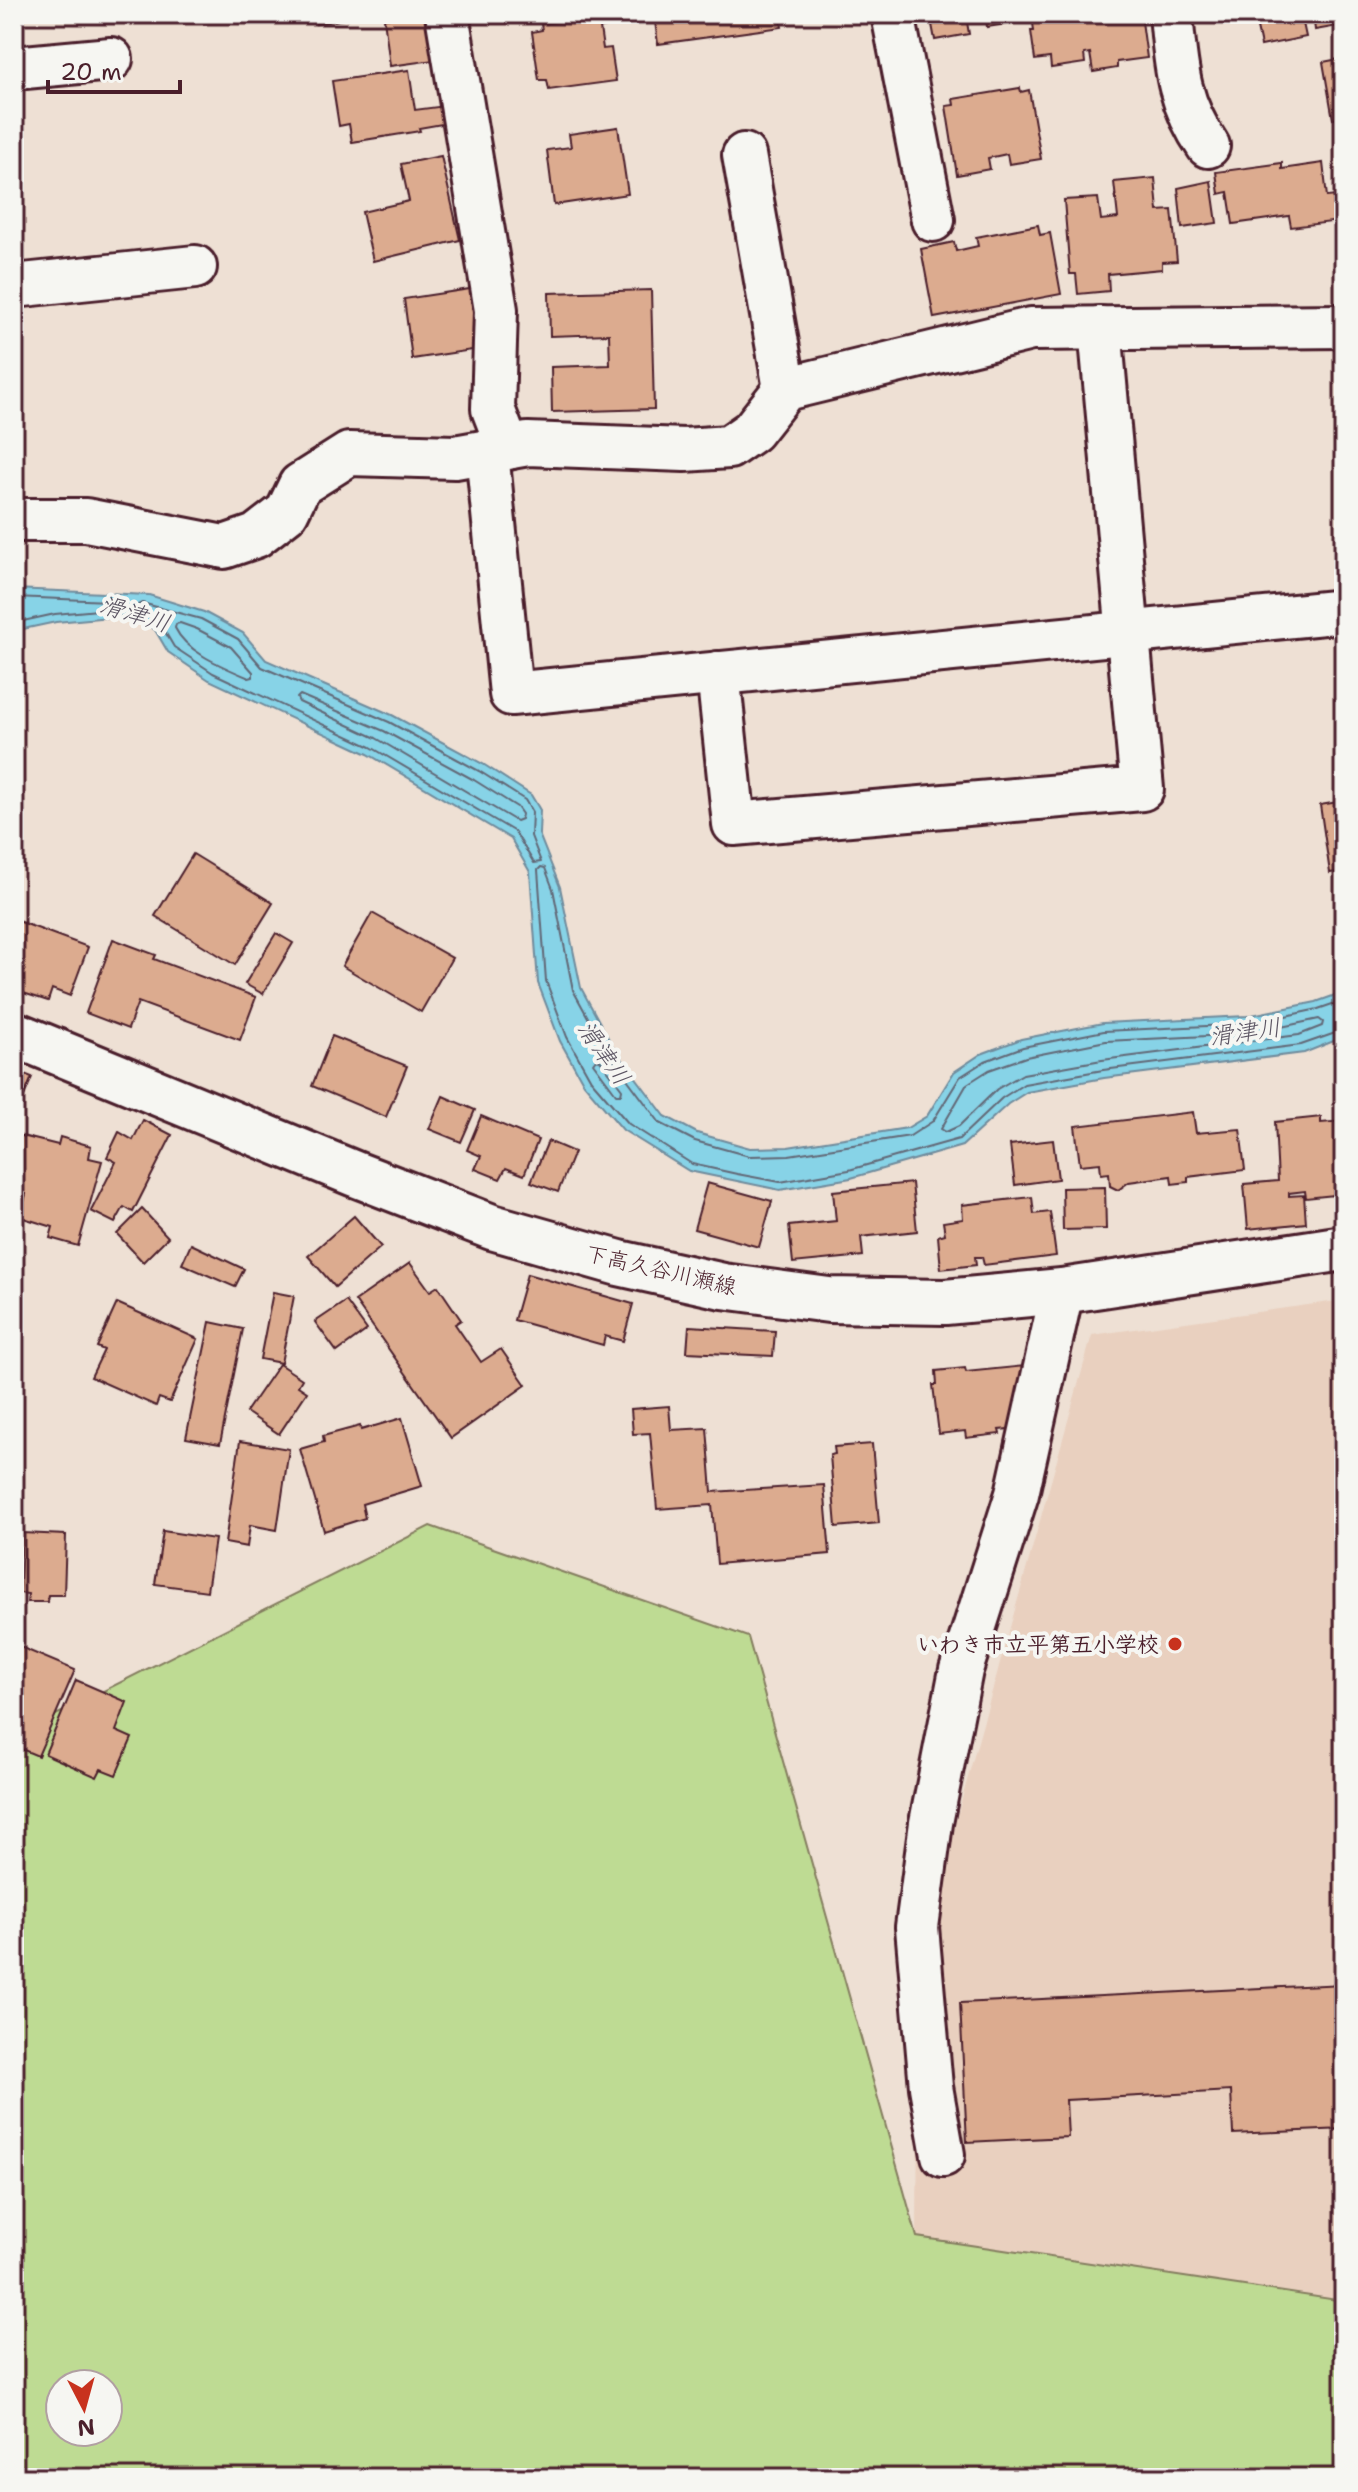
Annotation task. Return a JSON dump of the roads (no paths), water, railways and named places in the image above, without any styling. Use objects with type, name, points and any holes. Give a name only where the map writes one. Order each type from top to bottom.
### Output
[{"type":"main road","name":"下高久谷川瀬線","points":[[14,1034],[492,1227],[619,1263],[723,1286],[829,1300],[945,1302],[1062,1291],[1344,1248]]},
{"type":"street","points":[[447,14],[496,310],[493,409],[498,450],[511,694],[1344,611]]},
{"type":"street","points":[[893,14],[933,220]]},
{"type":"street","points":[[1171,14],[1177,80],[1195,128],[1208,146]]},
{"type":"street","points":[[14,68],[111,59]]},
{"type":"street","points":[[744,155],[785,389]]},
{"type":"street","points":[[14,286],[195,267]]},
{"type":"street","points":[[14,520],[86,520],[224,547],[256,536],[287,512],[300,485],[349,454],[455,457],[528,444],[684,450],[729,447],[752,431],[785,389],[1031,329],[1344,326]]},
{"type":"street","points":[[718,673],[734,824],[1142,789],[1100,328]]},
{"type":"street","points":[[943,2155],[931,2087],[917,1927],[931,1823],[961,1670],[1017,1494],[1062,1291]]},
{"type":"water","name":"滑津川","points":[[14,589],[149,595],[204,612],[243,633],[266,660],[392,715],[483,764],[531,795],[540,810],[539,834],[560,887],[581,988],[613,1047],[665,1116],[697,1133],[750,1148],[788,1147],[907,1128],[927,1116],[954,1072],[981,1054],[1021,1039],[1103,1023],[1247,1016],[1316,1002],[1344,992],[1344,1037],[1304,1053],[1104,1078],[1027,1092],[1008,1104],[962,1146],[851,1178],[780,1190],[689,1171],[623,1130],[584,1084],[560,1041],[538,983],[530,872],[511,839],[368,754],[209,680],[168,652],[155,630],[132,615],[56,622],[14,631]]},
{"type":"place","name":"いわき市立平第五小学校","points":[[1175,1644]]}]
